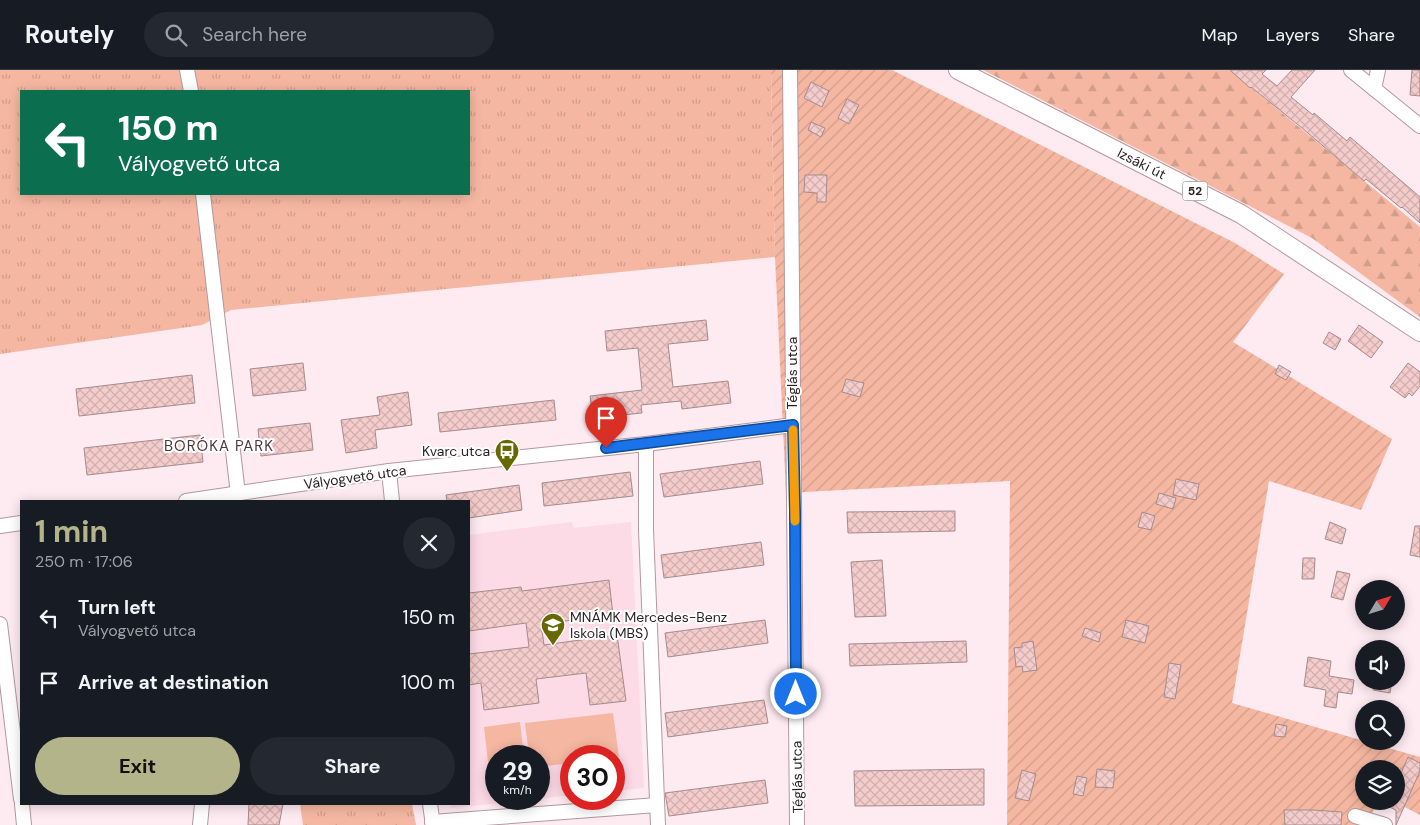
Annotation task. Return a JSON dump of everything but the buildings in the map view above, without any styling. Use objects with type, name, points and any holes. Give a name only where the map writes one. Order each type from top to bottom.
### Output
[{"type":"main road","name":"Izsáki út","points":[[958,70],[1242,214],[1420,332]]},
{"type":"street","points":[[187,70],[191,90]]},
{"type":"street","name":"Téglás utca","points":[[790,70],[797,825]]},
{"type":"street","points":[[1351,70],[1420,126]]},
{"type":"street","points":[[1374,89],[1378,70]]},
{"type":"street","points":[[203,195],[230,497]]},
{"type":"street","name":"Vályogvető utca","points":[[197,500],[230,497],[389,471],[646,444],[793,425]]},
{"type":"street","points":[[646,444],[646,530],[658,825]]},
{"type":"street","points":[[389,471],[392,500]]},
{"type":"street","points":[[0,526],[20,523]]},
{"type":"street","points":[[0,624],[20,791]]},
{"type":"street","points":[[22,805],[24,825]]},
{"type":"street","points":[[200,825],[202,805]]},
{"type":"street","points":[[430,805],[432,823],[657,805]]},
{"type":"street","points":[[1355,816],[1385,825]]},
{"type":"shaded area","name":"MNÁMK Mercedes-Benz Iskola (MBS)","points":[[572,522],[574,528],[631,522],[644,788],[625,790],[625,745],[560,745],[560,796],[550,798],[550,745],[485,745],[485,805],[451,808],[451,805],[470,805],[470,535]]},
{"type":"green space","points":[[0,70],[771,70],[775,257],[231,310],[202,325],[0,354]]},
{"type":"green space","points":[[771,70],[892,70],[1235,243],[1284,274],[1233,342],[1392,439],[1361,510],[1269,481],[1232,703],[1355,738],[1355,750],[1396,750],[1420,757],[1420,815],[1405,807],[1405,760],[1355,760],[1355,810],[1374,810],[1368,825],[1007,825],[1010,481],[786,493],[775,257]]},
{"type":"green space","points":[[983,70],[1230,70],[1420,227],[1420,317],[1312,238]]},
{"type":"green space","points":[[613,713],[617,745],[560,745],[560,764],[550,766],[550,745],[528,745],[525,723]]},
{"type":"green space","points":[[520,722],[523,745],[486,745],[484,727]]},
{"type":"green space","points":[[300,805],[412,805],[416,825],[303,825]]},
{"type":"slow traffic","points":[[793,430],[795,521]]},
{"type":"place","name":"Kvarc utca","points":[[507,472]]},
{"type":"place","name":"MNÁMK Mercedes-Benz Iskola (MBS)","points":[[553,646]]},
{"type":"district","name":"BORÓKA PARK","points":[[219,446]]},
{"type":"route","points":[[606,448],[793,425],[796,694]]}]
